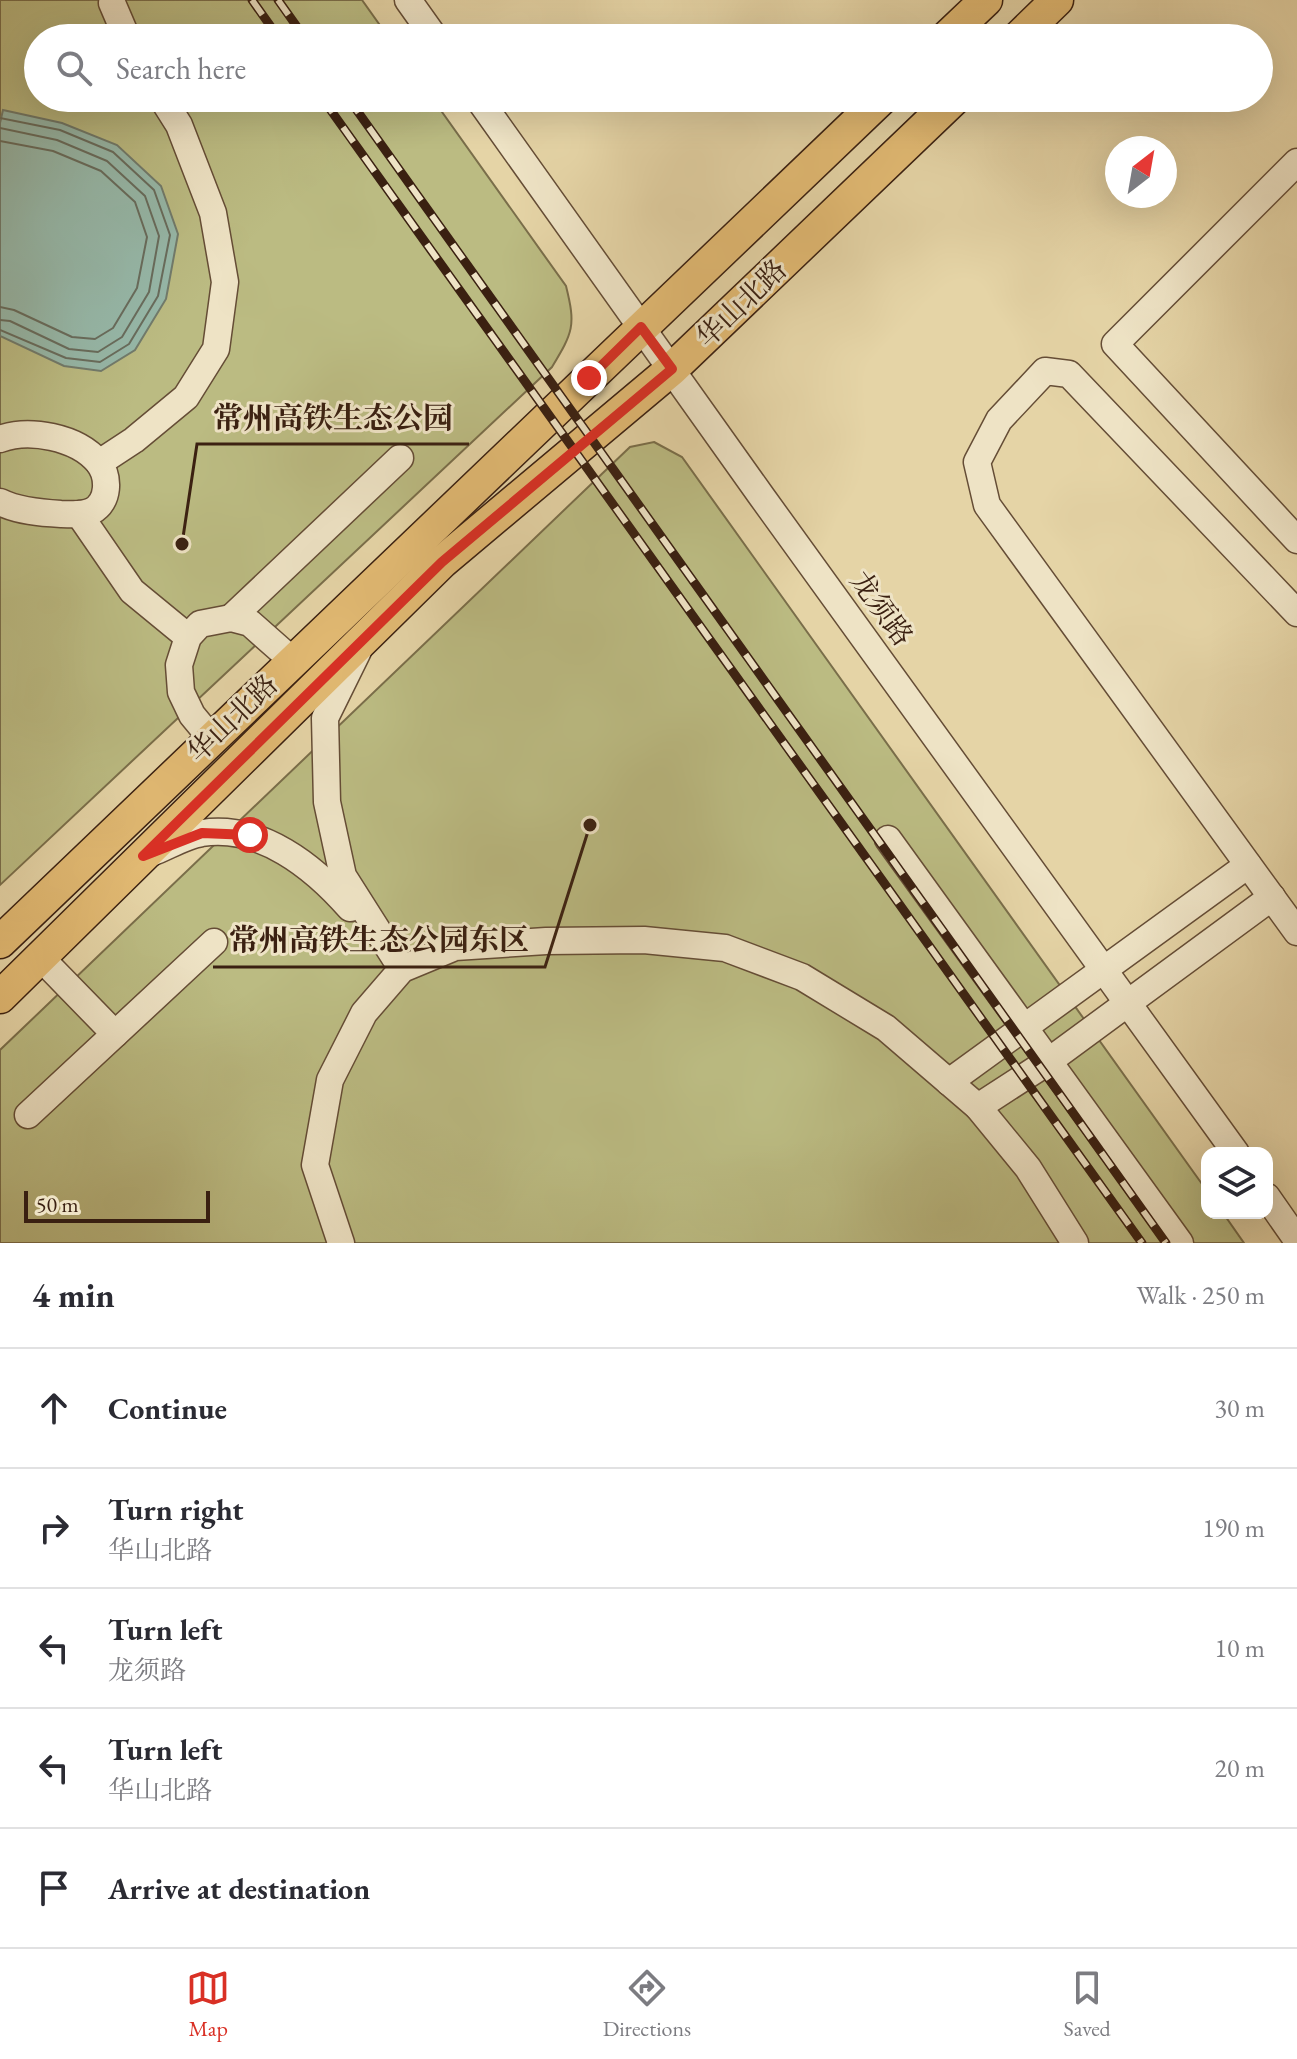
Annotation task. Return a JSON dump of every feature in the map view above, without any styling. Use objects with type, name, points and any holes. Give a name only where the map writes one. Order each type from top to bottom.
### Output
[{"type":"main road","points":[[961,24],[986,0]]},
{"type":"main road","points":[[1032,24],[1057,0]]},
{"type":"main road","name":"华山北路","points":[[0,942],[867,112]]},
{"type":"main road","name":"华山北路","points":[[0,997],[442,562],[672,369],[940,112]]},
{"type":"street","points":[[408,0],[425,24]]},
{"type":"street","points":[[108,1],[120,24]]},
{"type":"street","points":[[99,463],[134,440],[186,397],[216,349],[225,282],[213,213],[179,125],[171,112]]},
{"type":"street","name":"龙须路","points":[[488,112],[771,510],[1232,1147]]},
{"type":"street","points":[[1297,162],[1115,344],[1297,540]]},
{"type":"street","points":[[1297,613],[1069,374],[1045,371],[999,420],[977,462],[987,505],[1297,932]]},
{"type":"street","points":[[3,506],[79,514],[94,510],[105,497],[107,480],[99,463],[63,441],[44,436],[4,433]]},
{"type":"street","points":[[231,618],[400,458]]},
{"type":"street","points":[[79,514],[132,591],[188,637]]},
{"type":"street","points":[[211,738],[192,715],[181,692],[179,665],[188,637],[200,624],[231,618],[250,623],[293,661]]},
{"type":"street","points":[[365,637],[325,718],[327,802],[343,876],[402,969]]},
{"type":"street","points":[[143,856],[202,833],[250,835],[307,865],[339,895],[402,969]]},
{"type":"street","points":[[888,839],[1180,1243]]},
{"type":"street","points":[[949,1082],[1248,865]]},
{"type":"street","points":[[978,1107],[1049,1061],[1272,897]]},
{"type":"street","points":[[341,1243],[315,1165],[330,1080],[364,1013],[402,969],[455,947],[546,941],[644,940],[725,948],[802,977],[886,1028],[978,1107],[1028,1168],[1075,1243]]},
{"type":"street","points":[[28,1115],[214,942]]},
{"type":"street","points":[[40,957],[115,1034]]},
{"type":"street","points":[[1273,1206],[1297,1240]]},
{"type":"green space","points":[[0,0],[362,0],[379,24],[24,24],[24,112],[442,112],[566,286],[572,320],[568,337],[552,367],[0,885]]},
{"type":"green space","points":[[654,442],[682,457],[1201,1183],[1201,1219],[1227,1219],[1244,1243],[0,1243],[0,1050],[630,447]]},
{"type":"water","points":[[3,110],[62,123],[117,145],[161,186],[178,234],[166,299],[135,350],[101,371],[64,366],[0,336],[0,123]]},
{"type":"railway","points":[[252,0],[269,24]]},
{"type":"railway","points":[[278,0],[295,24]]},
{"type":"railway","points":[[332,112],[1142,1243]]},
{"type":"railway","points":[[358,112],[1166,1243]]},
{"type":"place","name":"常州高铁生态公园","points":[[182,544]]},
{"type":"place","name":"常州高铁生态公园东区","points":[[590,825]]},
{"type":"route","points":[[250,835],[202,833],[143,856],[442,562],[672,369],[641,327],[589,378]]}]
